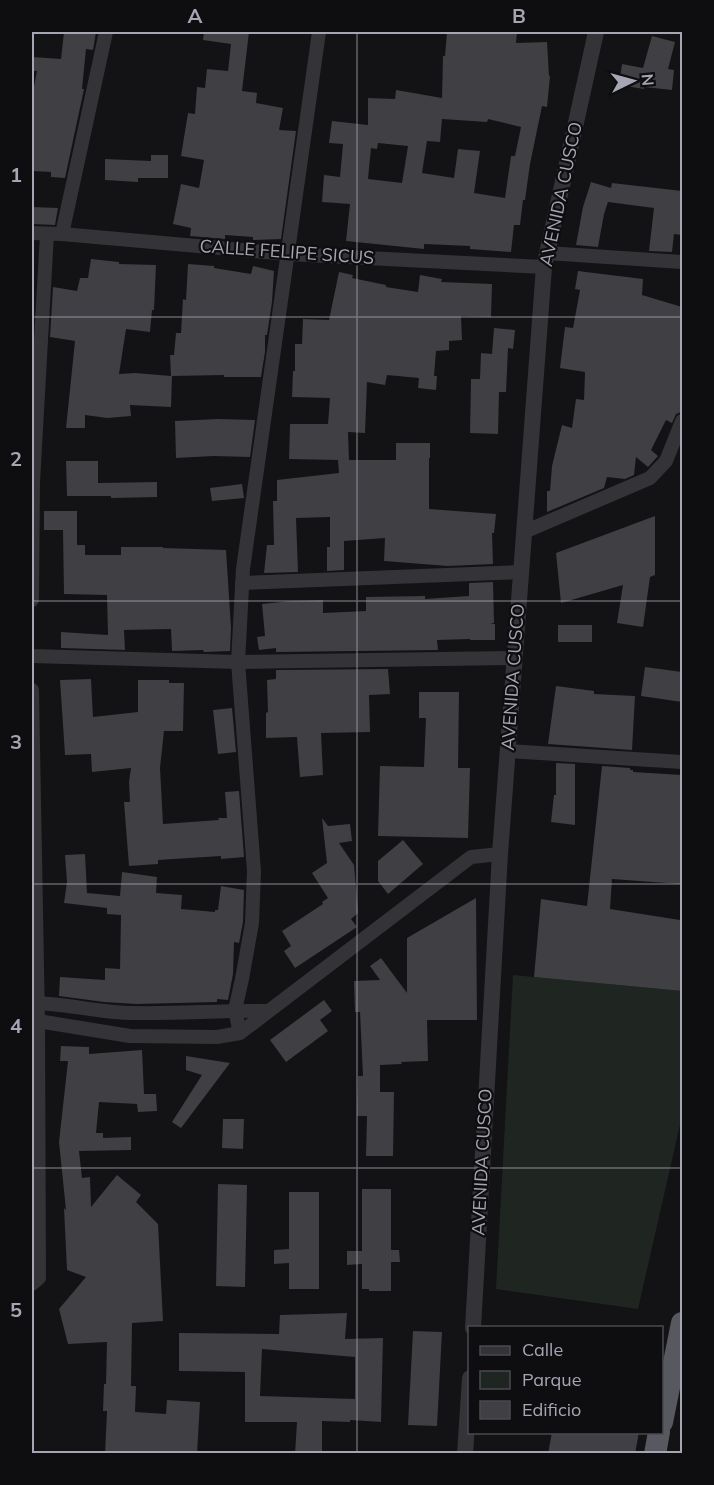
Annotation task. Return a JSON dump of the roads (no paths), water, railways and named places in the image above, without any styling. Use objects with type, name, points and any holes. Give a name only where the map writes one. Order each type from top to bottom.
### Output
[{"type":"highway","points":[[663,1417],[682,1323]]},
{"type":"highway","points":[[655,1454],[659,1434]]},
{"type":"street","points":[[62,234],[106,32]]},
{"type":"street","points":[[240,1033],[235,1010],[252,923],[254,871],[238,662],[242,583],[319,32]]},
{"type":"street","name":"AVENIDA CUSCO","points":[[473,1326],[500,854],[545,260],[596,32]]},
{"type":"street","name":"CALLE FELIPE SICUS","points":[[32,233],[288,255],[682,262]]},
{"type":"street","points":[[32,600],[32,482],[47,234]]},
{"type":"street","points":[[524,532],[650,478],[666,461],[682,422]]},
{"type":"street","points":[[242,583],[521,572]]},
{"type":"street","points":[[32,656],[238,662],[515,658]]},
{"type":"street","points":[[32,690],[35,1281]]},
{"type":"street","points":[[508,750],[682,762]]},
{"type":"street","points":[[35,1021],[130,1036],[217,1037],[240,1033],[471,857],[500,854]]},
{"type":"street","points":[[34,1003],[131,1013],[268,1011]]},
{"type":"street","points":[[130,1036],[131,1013]]},
{"type":"street","points":[[465,1454],[468,1408]]}]
